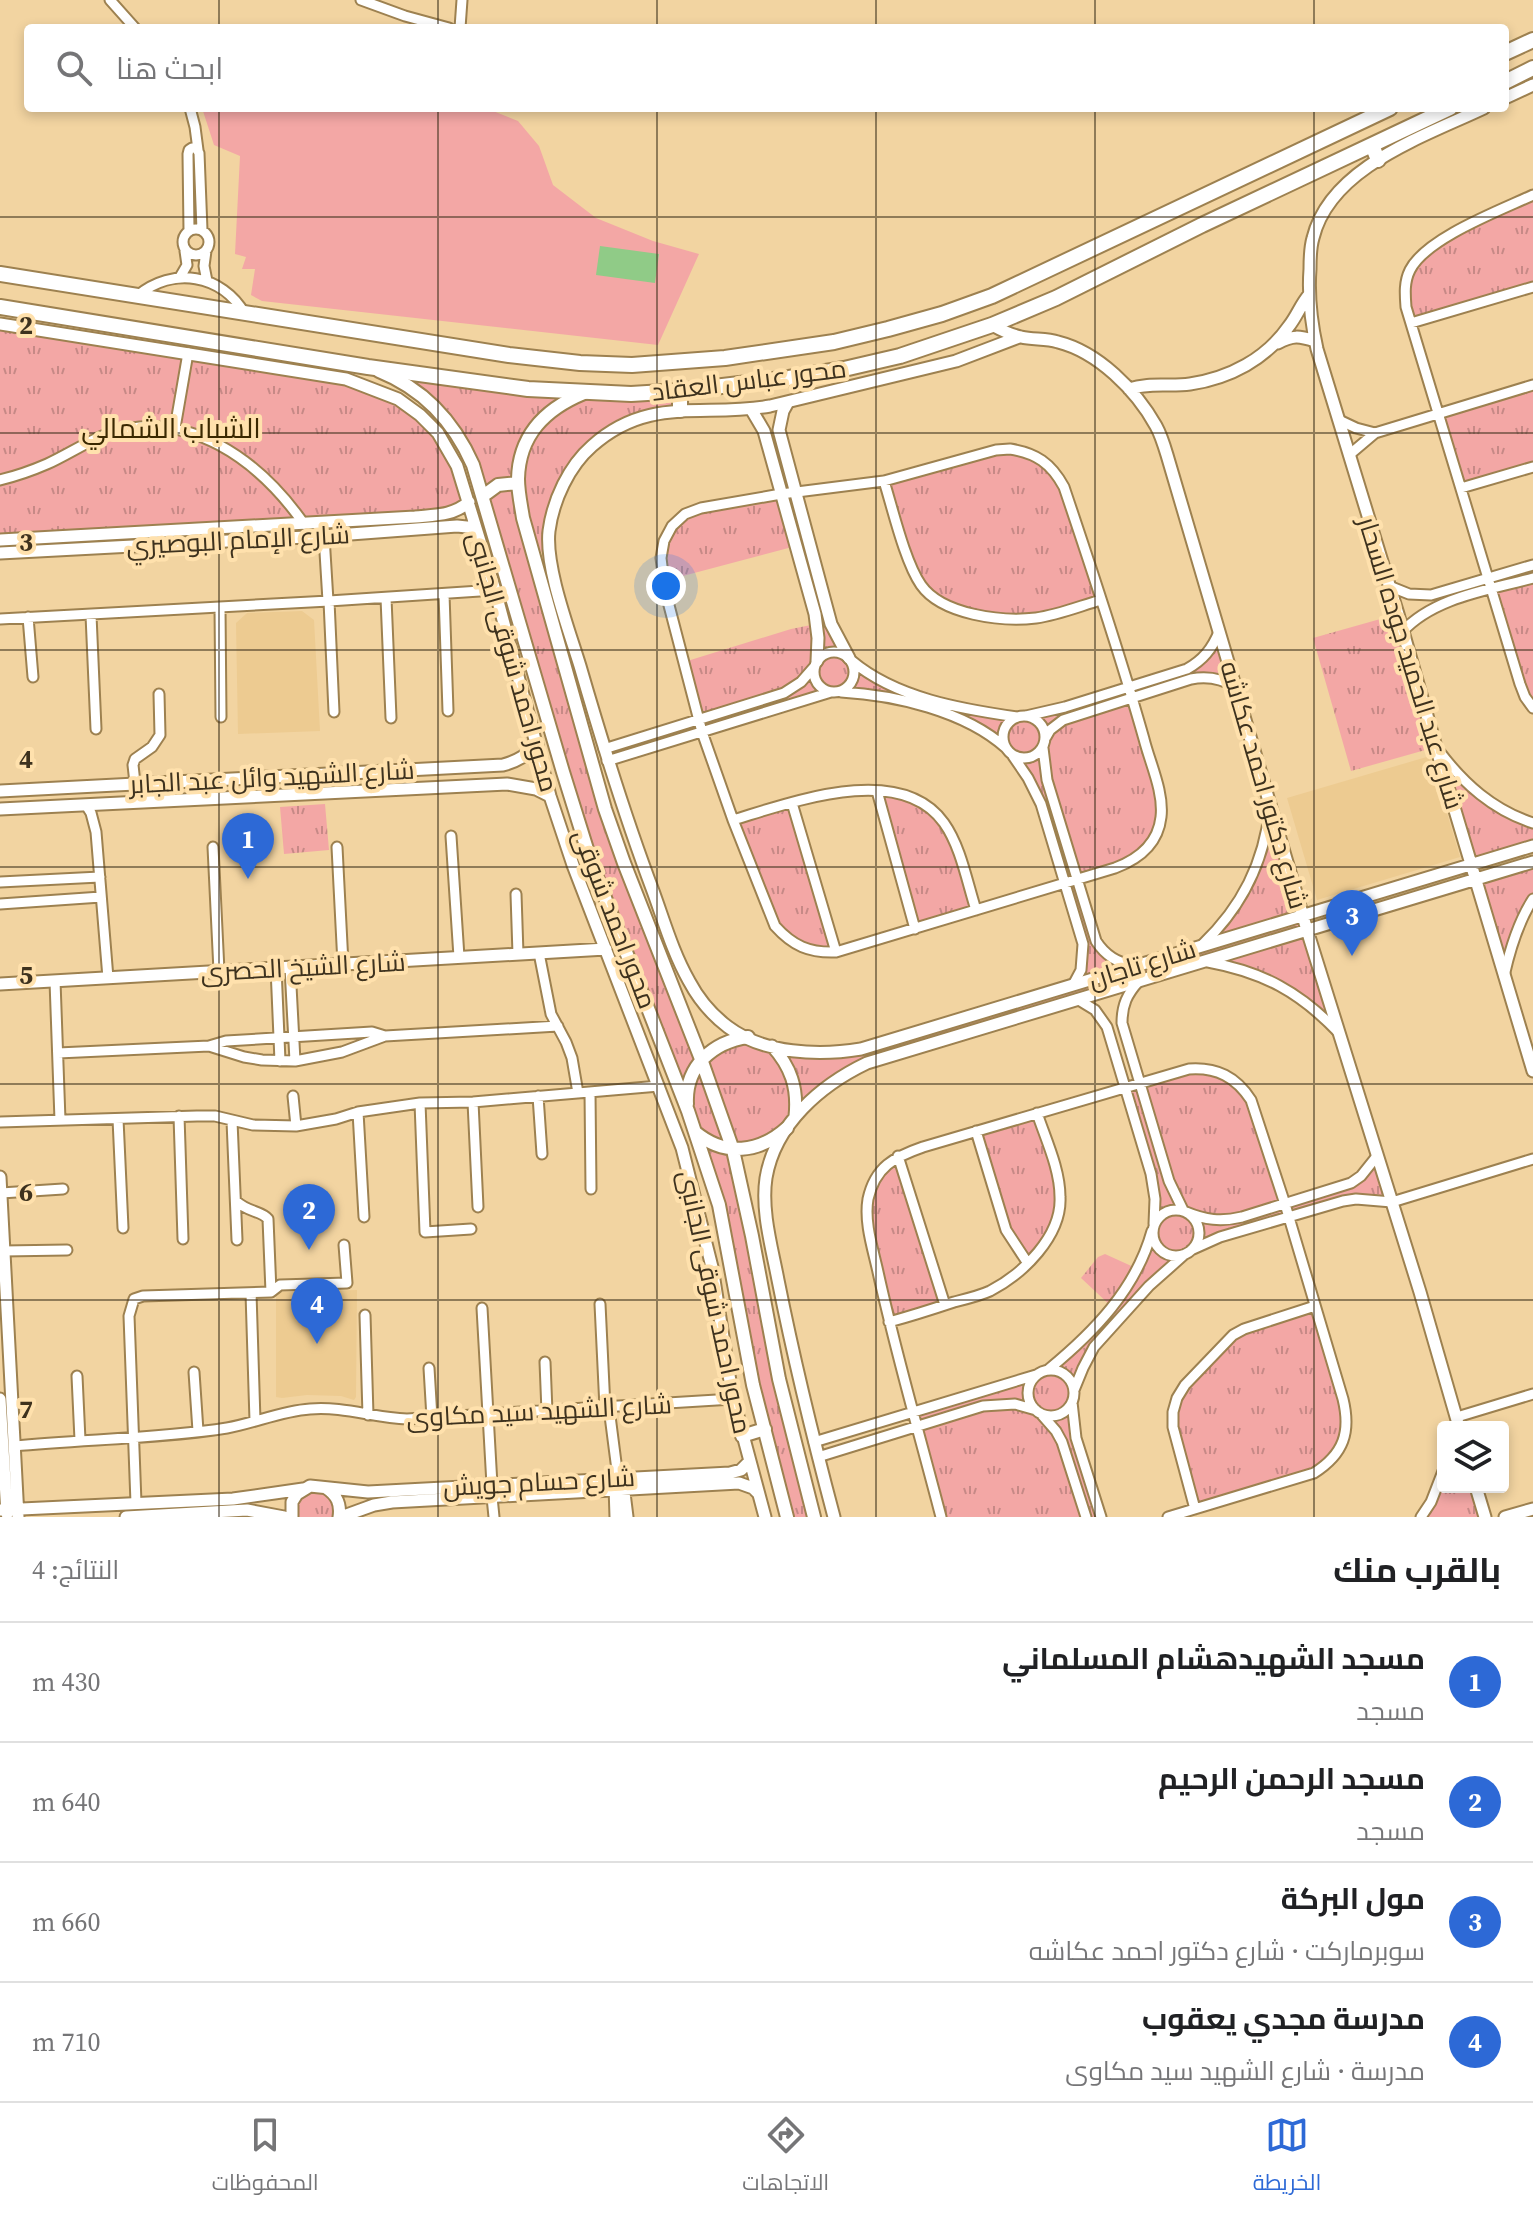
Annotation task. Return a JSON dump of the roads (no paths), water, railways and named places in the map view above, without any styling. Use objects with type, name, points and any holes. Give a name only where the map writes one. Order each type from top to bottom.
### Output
[{"type":"main road","points":[[1509,51],[1533,40]]},
{"type":"main road","points":[[1509,80],[1533,68]]},
{"type":"main road","name":"محور عباس العقاد","points":[[0,274],[500,354],[645,365],[725,358],[834,342],[942,314],[992,296],[1382,112]]},
{"type":"main road","name":"محور عباس العقاد","points":[[0,307],[494,386],[631,394],[789,378],[900,356],[992,325],[1056,298],[1442,112]]},
{"type":"main road","points":[[1372,145],[1378,160]]},
{"type":"main road","name":"محور احمد شوقى","points":[[368,367],[392,376],[434,405],[451,424],[473,465],[591,862],[688,1111],[719,1205],[744,1338],[787,1517]]},
{"type":"main road","points":[[680,391],[680,410]]},
{"type":"main road","name":"محور احمد شوقى","points":[[584,393],[562,403],[542,418],[519,460],[518,483],[523,518],[605,809],[733,1150],[779,1379],[814,1517]]},
{"type":"main road","points":[[483,496],[498,485],[518,483]]},
{"type":"main road","points":[[561,657],[576,653]]},
{"type":"main road","points":[[527,708],[542,703]]},
{"type":"main road","points":[[688,1111],[689,1084],[701,1059],[722,1043],[748,1037]]},
{"type":"main road","points":[[695,1132],[712,1144],[733,1150],[763,1145],[787,1128]]},
{"type":"main road","points":[[742,1436],[765,1429]]},
{"type":"street","points":[[110,0],[131,24]]},
{"type":"street","points":[[361,0],[431,24]]},
{"type":"street","points":[[460,24],[462,0]]},
{"type":"street","points":[[1509,96],[1533,85]]},
{"type":"street","points":[[191,112],[198,150],[202,230],[209,240],[204,266],[207,281]]},
{"type":"street","name":"شارع عبد الحميد جوده السحار","points":[[1476,112],[1378,160],[1348,182],[1331,201],[1318,224],[1311,251],[1309,295],[1315,341],[1533,1071]]},
{"type":"street","points":[[180,277],[187,265],[182,240],[189,231],[188,152],[192,148],[198,150]]},
{"type":"street","points":[[188,187],[200,187]]},
{"type":"street","points":[[1533,195],[1437,243],[1411,268],[1405,294],[1411,323],[1520,684],[1533,708]]},
{"type":"street","points":[[189,231],[202,230]]},
{"type":"street","points":[[185,251],[195,256],[206,251]]},
{"type":"street","points":[[137,296],[157,283],[180,277],[207,281],[231,295],[245,314]]},
{"type":"street","points":[[1411,323],[1533,287]]},
{"type":"street","points":[[1274,345],[1309,295]]},
{"type":"street","name":"محور احمد شوقى الجانبى","points":[[0,324],[346,379],[398,399],[429,424],[448,449],[469,502],[550,796],[573,865],[682,1148],[712,1267],[733,1399],[765,1517]]},
{"type":"street","name":"شارع دكتور احمد عكاشه","points":[[992,325],[1019,337],[1055,341],[1073,347],[1102,365],[1129,389],[1157,428],[1455,1419]]},
{"type":"street","points":[[1129,389],[1209,380],[1239,369],[1289,337],[1298,335],[1315,341]]},
{"type":"street","points":[[748,1037],[730,1028],[715,1015],[690,982],[679,962],[629,827],[550,559],[549,532],[554,507],[582,457],[605,436],[632,420],[680,410],[751,409],[788,402],[956,361],[1019,337]]},
{"type":"street","points":[[175,428],[188,353]]},
{"type":"street","points":[[1349,455],[1375,433],[1533,385]]},
{"type":"street","points":[[606,755],[702,732],[836,692],[847,688],[855,675],[851,659],[831,624],[779,430],[788,402]]},
{"type":"street","points":[[751,409],[764,431],[815,614],[818,638],[815,680],[825,690],[895,699],[958,717],[1020,758],[1033,757],[1050,730],[1063,720],[1196,664],[1210,650],[1219,632]]},
{"type":"street","points":[[1339,420],[1375,433]]},
{"type":"street","points":[[0,480],[28,472],[117,431],[151,426],[175,428],[201,435],[248,463],[287,500],[304,524]]},
{"type":"street","points":[[996,450],[1024,451],[1049,464],[1064,487],[1101,600],[1160,796],[1161,815],[1157,833],[1147,849],[1133,862],[836,952],[819,953],[802,949],[775,926],[702,732],[665,590],[661,558],[664,541],[672,526],[685,514],[701,508],[884,481],[996,450]]},
{"type":"street","points":[[1461,488],[1533,467]]},
{"type":"street","points":[[884,481],[914,573],[923,588],[936,600],[980,615],[1019,619],[1039,618],[1101,600]]},
{"type":"street","name":"شارع الإمام البوصيري","points":[[0,540],[443,514],[454,512],[469,502]]},
{"type":"street","name":"شارع الإمام البوصيري","points":[[0,553],[457,526],[476,528]]},
{"type":"street","points":[[324,536],[334,712]]},
{"type":"street","points":[[1389,586],[1409,594],[1431,595],[1533,565]]},
{"type":"street","points":[[1402,632],[1434,607],[1533,578]]},
{"type":"street","points":[[0,619],[495,590]]},
{"type":"street","points":[[444,594],[448,711]]},
{"type":"street","points":[[386,598],[391,718]]},
{"type":"street","points":[[220,607],[221,717]]},
{"type":"street","points":[[91,615],[96,729]]},
{"type":"street","points":[[28,617],[33,677]]},
{"type":"street","points":[[606,755],[699,720],[784,693],[801,682],[828,652],[836,651],[898,690],[977,711],[1022,716],[1040,723],[1047,780],[1096,941],[1117,961],[1136,966]]},
{"type":"street","points":[[1073,985],[1081,970],[1084,953],[1041,804],[1003,736],[1007,724],[1022,716],[1200,677],[1218,679],[1235,687]]},
{"type":"street","points":[[135,783],[135,759],[152,747],[160,735],[159,694]]},
{"type":"street","name":"شارع الشهيد وائل عبد الجابر","points":[[0,791],[503,765],[528,754],[537,744]]},
{"type":"street","points":[[1436,747],[1473,790],[1496,806],[1533,823]]},
{"type":"street","points":[[457,768],[458,786]]},
{"type":"street","name":"شارع الشهيد وائل عبد الجابر","points":[[0,809],[507,784],[536,789],[550,796]]},
{"type":"street","points":[[73,787],[80,805],[95,822],[108,978]]},
{"type":"street","points":[[733,820],[820,795],[848,791],[877,791],[913,800],[942,820],[952,837],[976,910]]},
{"type":"street","points":[[877,791],[915,929]]},
{"type":"street","points":[[792,803],[836,952]]},
{"type":"street","points":[[1200,946],[1232,913],[1250,883],[1263,851],[1270,805]]},
{"type":"street","points":[[451,836],[459,957]]},
{"type":"street","name":"شارع تاجان","points":[[748,1037],[794,1051],[828,1053],[861,1049],[1533,846]]},
{"type":"street","points":[[213,847],[219,971]]},
{"type":"street","points":[[337,847],[343,964]]},
{"type":"street","name":"شارع تاجان","points":[[814,1442],[766,1214],[765,1195],[766,1177],[779,1142],[795,1117],[819,1092],[867,1063],[1533,862]]},
{"type":"street","points":[[0,882],[100,877]]},
{"type":"street","points":[[516,894],[518,954]]},
{"type":"street","points":[[0,904],[101,897]]},
{"type":"street","points":[[1504,976],[1518,928],[1533,899]]},
{"type":"street","name":"شارع الشيخ الحصرى","points":[[0,984],[606,949]]},
{"type":"street","points":[[539,953],[551,1014],[572,1058],[578,1093]]},
{"type":"street","points":[[1178,953],[1183,967]]},
{"type":"street","points":[[1204,961],[1230,966],[1279,984],[1321,1014],[1339,1033]]},
{"type":"street","points":[[290,967],[295,1061]]},
{"type":"street","points":[[276,968],[280,1061]]},
{"type":"street","points":[[55,981],[60,1120]]},
{"type":"street","points":[[1101,1517],[1076,1438],[1072,1402],[1074,1390],[1094,1347],[1149,1286],[1196,1244],[1199,1229],[1192,1216],[1184,1211],[1169,1181],[1122,1023],[1125,999],[1140,981]]},
{"type":"street","points":[[1077,999],[1087,1003],[1107,1027],[1153,1186],[1154,1241],[1166,1254],[1176,1256],[1220,1237],[1356,1199],[1392,1202],[1533,1159]]},
{"type":"street","points":[[209,1046],[244,1057],[295,1061],[342,1052],[385,1036],[558,1026]]},
{"type":"street","points":[[58,1053],[209,1046],[226,1041],[372,1032],[385,1036]]},
{"type":"street","points":[[884,1041],[889,1056]]},
{"type":"street","points":[[772,1046],[782,1058],[795,1086],[795,1117]]},
{"type":"street","points":[[941,1517],[889,1322],[869,1231],[868,1202],[878,1176],[898,1156],[1140,1083],[1189,1069],[1204,1068],[1232,1078],[1251,1100],[1289,1217],[1346,1413],[1347,1427],[1336,1454],[1314,1473],[1168,1517]]},
{"type":"street","points":[[0,1122],[215,1116],[253,1125],[296,1126],[358,1112],[420,1103],[473,1102],[659,1086]]},
{"type":"street","points":[[590,1092],[591,1189]]},
{"type":"street","points":[[293,1096],[296,1126]]},
{"type":"street","points":[[538,1096],[542,1154]]},
{"type":"street","points":[[473,1102],[478,1207]]},
{"type":"street","points":[[420,1103],[425,1232],[471,1229]]},
{"type":"street","points":[[358,1112],[364,1217]]},
{"type":"street","points":[[889,1322],[987,1292],[1015,1274],[1051,1236],[1060,1208],[1058,1179],[1037,1113]]},
{"type":"street","points":[[179,1116],[183,1239]]},
{"type":"street","points":[[118,1119],[123,1228]]},
{"type":"street","points":[[232,1121],[237,1240]]},
{"type":"street","points":[[976,1131],[1006,1230],[1027,1262]]},
{"type":"street","points":[[898,1156],[945,1305]]},
{"type":"street","points":[[834,1517],[814,1442],[1049,1369],[1072,1350],[1120,1298],[1140,1267],[1158,1217],[1166,1211],[1174,1209],[1213,1220],[1228,1220],[1351,1183],[1370,1167],[1377,1156]]},
{"type":"street","points":[[0,1177],[14,1446],[10,1513]]},
{"type":"street","points":[[1,1193],[63,1189]]},
{"type":"street","points":[[236,1201],[248,1211],[263,1214],[268,1219],[271,1292]]},
{"type":"street","points":[[136,1503],[129,1316],[134,1299],[143,1296],[271,1292],[280,1285],[347,1283],[344,1245]]},
{"type":"street","points":[[3,1251],[67,1250]]},
{"type":"street","points":[[251,1293],[255,1421]]},
{"type":"street","points":[[600,1304],[607,1408],[627,1517]]},
{"type":"street","points":[[1195,1509],[1173,1427],[1177,1398],[1185,1385],[1233,1335],[1315,1306]]},
{"type":"street","points":[[482,1308],[494,1517]]},
{"type":"street","points":[[365,1315],[368,1415]]},
{"type":"street","points":[[545,1362],[547,1412]]},
{"type":"street","points":[[429,1368],[432,1418]]},
{"type":"street","points":[[1049,1369],[1063,1373],[1074,1390]]},
{"type":"street","points":[[194,1372],[198,1431]]},
{"type":"street","points":[[1036,1375],[1028,1389],[1028,1397],[1062,1442],[1086,1517]]},
{"type":"street","points":[[77,1376],[80,1440]]},
{"type":"street","points":[[1455,1419],[1533,1394]]},
{"type":"street","points":[[0,1399],[10,1513]]},
{"type":"street","name":"شارع الشهيد سيد مكاوى","points":[[14,1446],[198,1431],[313,1408],[332,1408],[390,1419],[733,1399]]},
{"type":"street","points":[[818,1457],[994,1404],[1015,1404],[1047,1415],[1062,1413],[1072,1402]]},
{"type":"street","name":"شارع حسام جويش","points":[[619,1486],[730,1473],[741,1470],[749,1462]]},
{"type":"street","name":"شارع حسام جويش","points":[[304,1489],[310,1486],[368,1492],[492,1491],[739,1483],[758,1493]]},
{"type":"street","points":[[616,1517],[619,1486]]},
{"type":"street","points":[[1421,1517],[1437,1486]]},
{"type":"street","points":[[325,1488],[338,1500],[340,1517]]},
{"type":"street","points":[[10,1513],[248,1498],[304,1489]]},
{"type":"street","points":[[292,1517],[292,1502],[304,1489]]},
{"type":"street","name":"شارع حسام جويش","points":[[340,1517],[392,1502],[492,1491]]},
{"type":"street","points":[[1478,1493],[1485,1517]]},
{"type":"street","points":[[1505,1517],[1533,1509]]},
{"type":"street","points":[[126,1517],[247,1510],[284,1517]]},
{"type":"place","name":"مسجد الشهيدهشام المسلماني","points":[[248,879]]},
{"type":"place","name":"مول البركة","points":[[1352,956]]},
{"type":"place","name":"مسجد الرحمن الرحيم","points":[[309,1250]]},
{"type":"place","name":"مدرسة مجدي يعقوب","points":[[317,1344]]},
{"type":"district","name":"الشباب الشمالي","points":[[171,428]]}]
